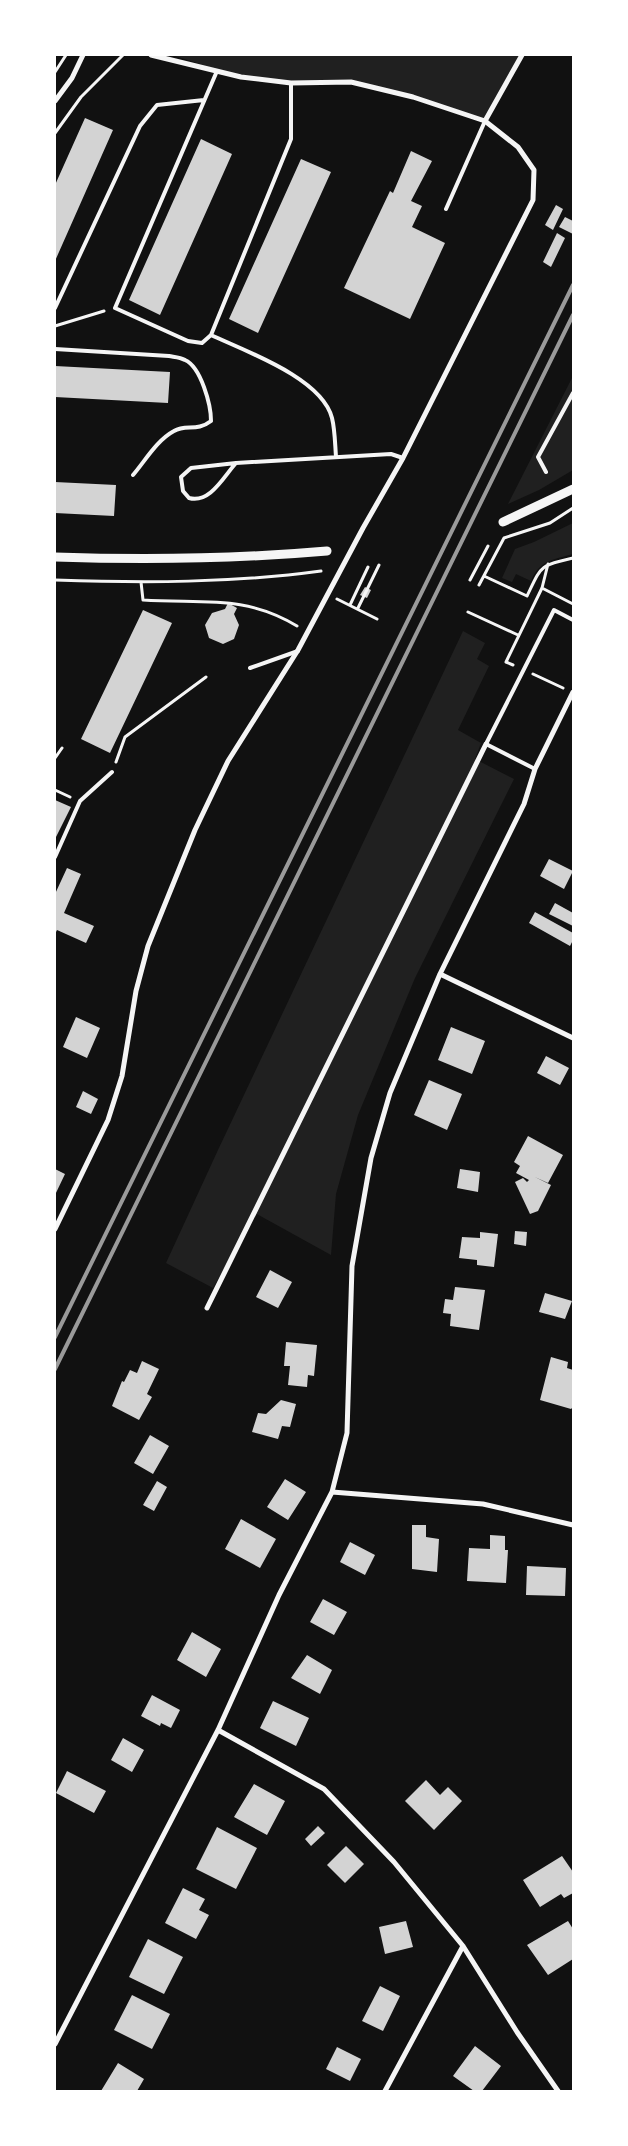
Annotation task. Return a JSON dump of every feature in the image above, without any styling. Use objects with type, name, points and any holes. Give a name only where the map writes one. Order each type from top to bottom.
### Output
[{"type":"street","points":[[55,101],[72,78],[83,55]]},
{"type":"street","points":[[55,1229],[108,1120],[122,1076],[136,991],[148,946],[196,830],[228,761],[298,650],[363,528],[403,458],[533,200],[534,170],[518,147],[485,121],[413,97],[351,82],[291,83],[241,77],[151,55]]},
{"type":"street","points":[[485,121],[522,55]]},
{"type":"street","points":[[504,522],[573,489]]},
{"type":"street","points":[[55,557],[163,560],[271,556],[327,551]]},
{"type":"street","points":[[55,2044],[218,1730],[280,1595],[332,1492],[347,1433],[352,1266],[371,1158],[390,1093],[440,974],[524,804],[535,769],[573,692]]},
{"type":"street","points":[[207,1308],[486,744]]},
{"type":"street","points":[[440,974],[573,1038]]},
{"type":"street","points":[[332,1492],[483,1504],[573,1525]]},
{"type":"street","points":[[218,1730],[324,1789],[394,1862],[463,1946],[517,2032],[558,2091]]},
{"type":"street","points":[[385,2091],[463,1946]]},
{"type":"lane","points":[[217,71],[114,308],[188,341],[202,342],[211,335],[291,139],[291,83]]},
{"type":"lane","points":[[55,308],[140,126],[157,105],[204,100]]},
{"type":"lane","points":[[446,209],[485,121]]},
{"type":"lane","points":[[211,335],[291,373],[317,392],[332,417],[336,457]]},
{"type":"lane","points":[[55,349],[169,356],[186,360],[197,372],[211,406],[211,421],[203,427],[176,430],[164,438],[133,475]]},
{"type":"lane","points":[[546,472],[538,457],[573,393]]},
{"type":"lane","points":[[236,462],[203,498],[190,498],[183,491],[181,477],[191,468],[236,462],[391,454],[403,458]]},
{"type":"lane","points":[[535,769],[486,744],[554,610],[573,620]]},
{"type":"lane","points":[[250,668],[298,650]]},
{"type":"lane","points":[[55,857],[80,801],[112,772]]},
{"type":"path","points":[[55,72],[66,55]]},
{"type":"path","points":[[55,133],[81,97],[123,55]]},
{"type":"path","points":[[55,326],[114,308]]},
{"type":"path","points":[[479,585],[504,538],[550,523],[573,508]]},
{"type":"path","points":[[470,580],[488,546]]},
{"type":"path","points":[[484,576],[527,596],[539,570],[548,564],[573,558]]},
{"type":"path","points":[[358,608],[378,565]]},
{"type":"path","points":[[350,605],[368,567]]},
{"type":"path","points":[[55,580],[141,582],[232,580],[322,571]]},
{"type":"path","points":[[141,582],[143,600],[228,602],[260,609],[287,620],[308,632]]},
{"type":"path","points":[[542,588],[573,604]]},
{"type":"path","points":[[328,594],[377,619]]},
{"type":"path","points":[[468,612],[518,635]]},
{"type":"path","points":[[112,772],[125,737],[206,677]]},
{"type":"path","points":[[55,758],[62,748]]},
{"type":"shaded area","points":[[172,55],[522,55],[485,121],[413,97],[351,82],[291,83],[241,77]]},
{"type":"shaded area","points":[[573,376],[573,470],[539,490],[508,504]]},
{"type":"shaded area","points":[[573,523],[573,554],[543,565],[538,569],[531,581],[516,574],[512,582],[502,578],[515,549]]},
{"type":"shaded area","points":[[463,631],[485,643],[477,659],[489,666],[458,730],[481,743],[475,759],[514,779],[415,978],[358,1115],[336,1194],[331,1255],[255,1213],[213,1288],[166,1263]]},
{"type":"building","points":[[85,118],[113,130],[55,261],[55,185]]},
{"type":"building","points":[[201,139],[232,154],[160,315],[129,300]]},
{"type":"building","points":[[411,151],[432,161],[411,201],[422,206],[412,227],[445,243],[410,319],[344,288],[390,191],[393,193]]},
{"type":"building","points":[[301,159],[331,172],[258,333],[229,319]]},
{"type":"building","points":[[556,205],[563,209],[553,230],[545,225]]},
{"type":"building","points":[[565,217],[573,221],[573,234],[559,227]]},
{"type":"building","points":[[557,233],[565,238],[551,267],[543,262]]},
{"type":"building","points":[[55,366],[170,372],[168,403],[55,397]]},
{"type":"building","points":[[55,482],[116,485],[114,516],[55,513]]},
{"type":"building","points":[[365,587],[371,590],[367,598],[360,595]]},
{"type":"building","points":[[228,603],[237,608],[234,614],[239,625],[234,639],[223,644],[209,638],[205,625],[212,613],[225,609]]},
{"type":"building","points":[[143,610],[172,623],[110,753],[81,739]]},
{"type":"building","points":[[55,800],[71,807],[55,839]]},
{"type":"building","points":[[549,859],[573,871],[564,889],[540,876]]},
{"type":"building","points":[[67,868],[81,874],[64,913],[94,926],[86,943],[57,930],[55,934],[55,894]]},
{"type":"building","points":[[555,903],[573,913],[573,926],[549,914]]},
{"type":"building","points":[[535,912],[573,933],[573,940],[570,946],[529,923]]},
{"type":"building","points":[[76,1017],[100,1028],[87,1058],[63,1047]]},
{"type":"building","points":[[451,1027],[485,1041],[472,1074],[438,1060]]},
{"type":"building","points":[[546,1056],[569,1068],[560,1085],[537,1073]]},
{"type":"building","points":[[429,1080],[462,1094],[447,1130],[414,1115]]},
{"type":"building","points":[[83,1091],[98,1099],[91,1114],[76,1107]]},
{"type":"building","points":[[528,1136],[563,1155],[548,1183],[535,1177],[551,1185],[538,1211],[530,1214],[515,1182],[523,1178],[527,1182],[529,1180],[516,1173],[520,1166],[514,1162]]},
{"type":"building","points":[[55,1169],[65,1174],[55,1195]]},
{"type":"building","points":[[460,1169],[480,1172],[478,1192],[457,1188]]},
{"type":"building","points":[[515,1231],[527,1232],[526,1246],[514,1244]]},
{"type":"building","points":[[480,1232],[498,1234],[494,1267],[477,1265],[477,1260],[459,1258],[462,1237],[480,1238]]},
{"type":"building","points":[[270,1270],[292,1282],[278,1308],[256,1297]]},
{"type":"building","points":[[455,1287],[485,1290],[479,1330],[450,1326],[451,1314],[443,1313],[445,1299],[453,1300]]},
{"type":"building","points":[[545,1293],[572,1301],[565,1319],[539,1312]]},
{"type":"building","points":[[286,1342],[317,1345],[314,1376],[308,1375],[307,1387],[288,1385],[290,1366],[284,1366]]},
{"type":"building","points":[[551,1357],[568,1362],[567,1368],[573,1370],[573,1407],[571,1409],[540,1400]]},
{"type":"building","points":[[142,1361],[159,1369],[147,1394],[152,1397],[139,1420],[112,1406],[122,1381],[124,1382],[130,1370],[137,1373]]},
{"type":"building","points":[[281,1400],[296,1404],[290,1427],[282,1426],[278,1439],[252,1432],[258,1413],[266,1414]]},
{"type":"building","points":[[150,1435],[169,1446],[153,1474],[134,1463]]},
{"type":"building","points":[[285,1479],[306,1492],[288,1520],[267,1507]]},
{"type":"building","points":[[157,1481],[167,1487],[154,1511],[143,1505]]},
{"type":"building","points":[[241,1519],[276,1539],[260,1568],[225,1549]]},
{"type":"building","points":[[412,1525],[426,1525],[426,1537],[439,1539],[437,1572],[412,1569]]},
{"type":"building","points":[[490,1535],[505,1536],[505,1550],[508,1550],[506,1583],[467,1581],[469,1548],[490,1549]]},
{"type":"building","points":[[350,1542],[375,1555],[365,1575],[340,1562]]},
{"type":"building","points":[[527,1566],[566,1568],[565,1596],[526,1595]]},
{"type":"building","points":[[323,1599],[347,1612],[334,1635],[310,1622]]},
{"type":"building","points":[[192,1632],[221,1649],[206,1677],[177,1660]]},
{"type":"building","points":[[307,1655],[332,1670],[320,1694],[291,1678]]},
{"type":"building","points":[[152,1695],[180,1710],[171,1728],[161,1723],[160,1726],[141,1716]]},
{"type":"building","points":[[273,1701],[309,1718],[296,1746],[260,1728]]},
{"type":"building","points":[[123,1738],[144,1750],[132,1772],[111,1760]]},
{"type":"building","points":[[67,1771],[106,1791],[94,1813],[56,1793]]},
{"type":"building","points":[[426,1780],[440,1795],[448,1787],[462,1801],[434,1830],[405,1801]]},
{"type":"building","points":[[254,1784],[285,1801],[267,1835],[234,1817]]},
{"type":"building","points":[[318,1826],[325,1833],[311,1846],[305,1839]]},
{"type":"building","points":[[217,1827],[257,1848],[236,1889],[196,1869]]},
{"type":"building","points":[[346,1846],[364,1864],[345,1883],[327,1865]]},
{"type":"building","points":[[562,1856],[573,1872],[573,1893],[564,1898],[561,1894],[540,1907],[523,1880]]},
{"type":"building","points":[[183,1888],[205,1899],[199,1910],[209,1915],[196,1939],[165,1923]]},
{"type":"building","points":[[406,1921],[413,1947],[385,1954],[379,1927]]},
{"type":"building","points":[[568,1921],[573,1929],[573,1959],[548,1975],[527,1945]]},
{"type":"building","points":[[148,1939],[183,1957],[164,1994],[129,1977]]},
{"type":"building","points":[[380,1986],[400,1996],[383,2031],[362,2021]]},
{"type":"building","points":[[132,1995],[170,2014],[152,2049],[114,2030]]},
{"type":"building","points":[[475,2046],[501,2066],[482,2091],[474,2091],[453,2076]]},
{"type":"building","points":[[337,2047],[361,2059],[350,2081],[326,2069]]},
{"type":"building","points":[[118,2063],[144,2079],[137,2091],[101,2091]]},
{"type":"railway","points":[[55,1337],[573,285]]},
{"type":"railway","points":[[55,1369],[573,315]]}]
